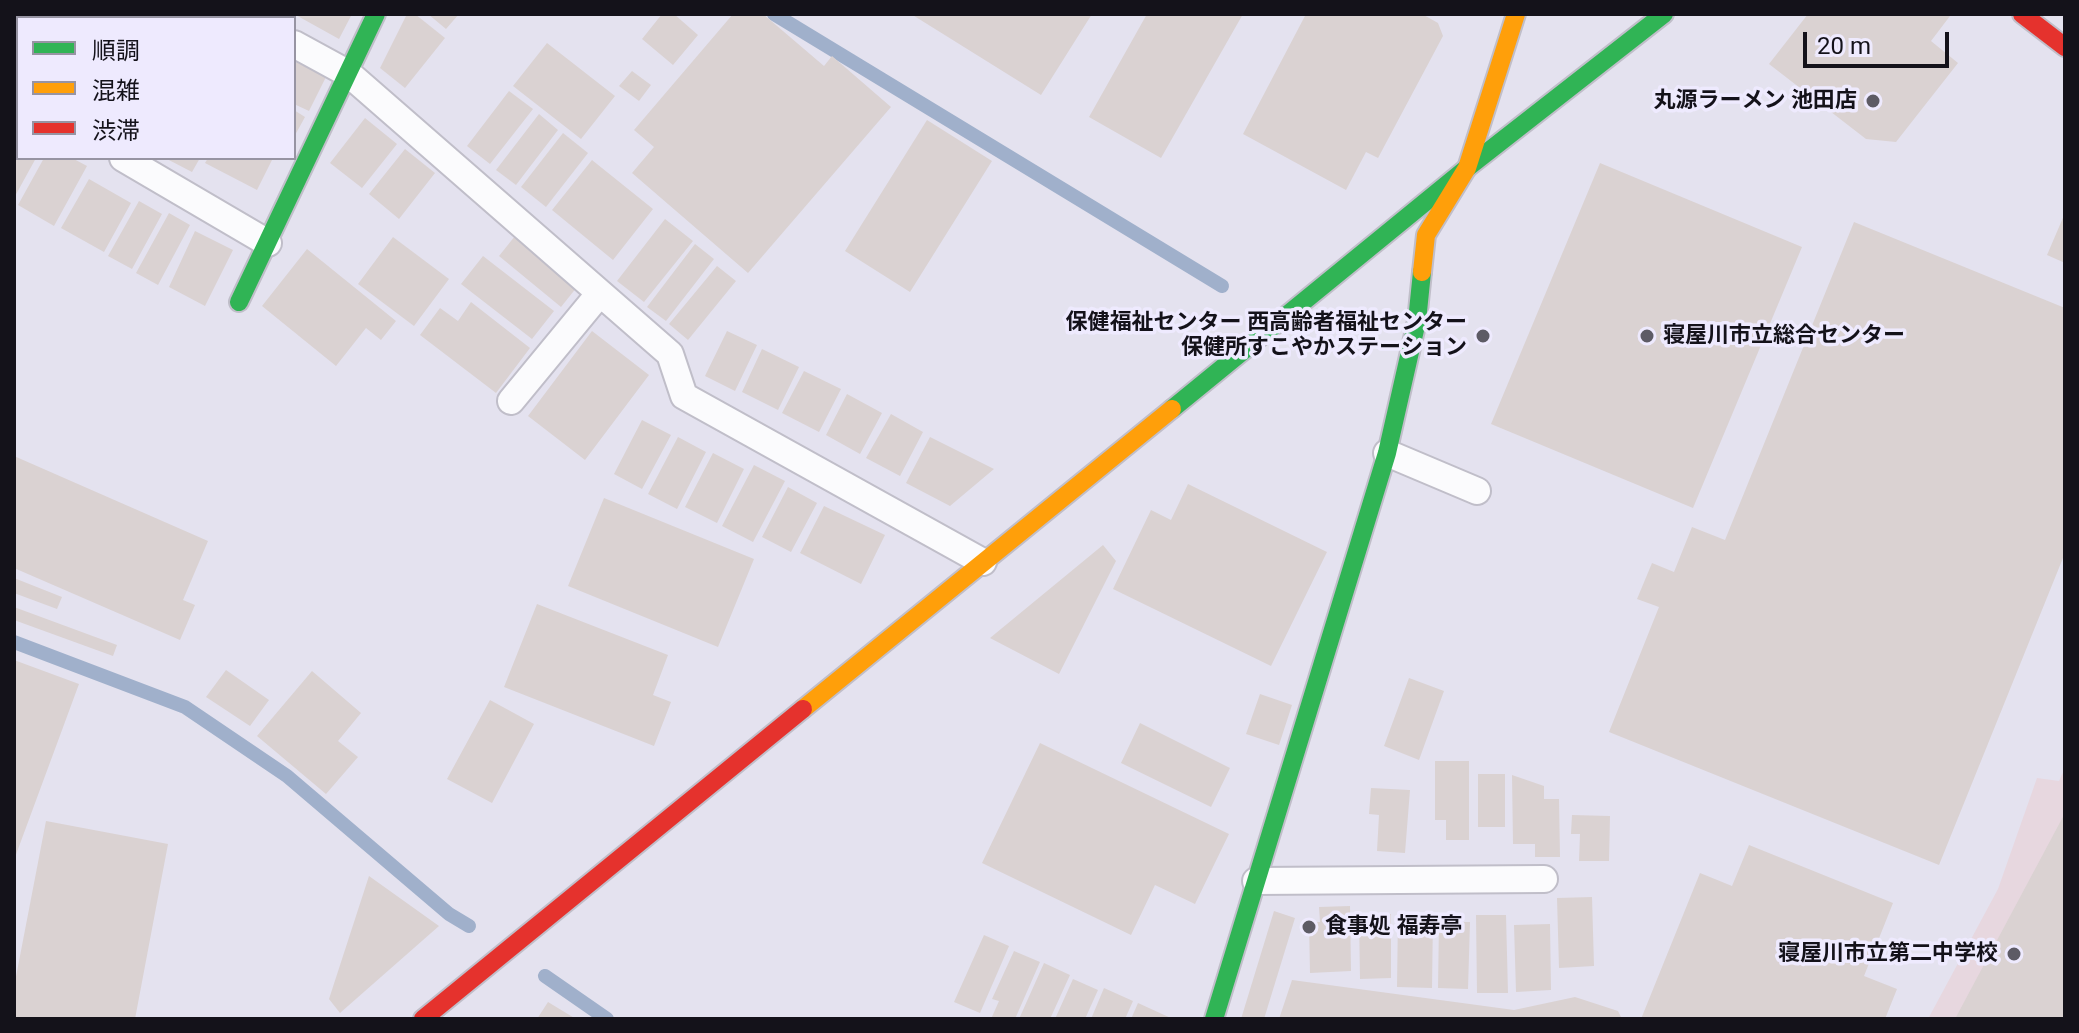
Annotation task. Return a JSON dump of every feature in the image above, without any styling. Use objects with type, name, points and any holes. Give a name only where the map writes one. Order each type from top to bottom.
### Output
[{"type":"street","points":[[239,302],[376,14]]},
{"type":"street","points":[[1214,1019],[1387,453],[1417,321],[1426,235],[1467,168],[1516,14]]},
{"type":"street","points":[[423,1019],[1467,168],[1664,14]]},
{"type":"street","points":[[2022,14],[2065,47]]},
{"type":"lane","points":[[296,45],[349,74],[670,354],[684,396],[983,562]]},
{"type":"lane","points":[[126,160],[268,243]]},
{"type":"lane","points":[[511,401],[600,293]]},
{"type":"lane","points":[[1387,453],[1477,491]]},
{"type":"lane","points":[[1256,881],[1544,879]]},
{"type":"shaded area","name":"寝屋川市立第二中学校","points":[[2065,768],[2065,1019],[1928,1019],[1998,889],[2037,778],[2059,781]]},
{"type":"building","points":[[68,14],[119,14],[118,16]]},
{"type":"building","points":[[126,14],[163,14],[162,16]]},
{"type":"building","points":[[194,14],[198,16],[164,16]]},
{"type":"building","points":[[294,14],[352,14],[339,39]]},
{"type":"building","points":[[407,14],[415,14],[445,38],[405,88],[380,68]]},
{"type":"building","points":[[428,14],[459,14],[446,29]]},
{"type":"building","points":[[662,14],[674,14],[698,35],[673,65],[642,39]]},
{"type":"building","points":[[733,14],[763,14],[824,66],[832,56],[891,107],[748,273],[632,173],[654,147],[634,130]]},
{"type":"building","points":[[911,14],[1092,14],[1041,95]]},
{"type":"building","points":[[1147,14],[1243,14],[1161,158],[1089,117]]},
{"type":"building","points":[[1306,14],[1422,14],[1438,23],[1443,36],[1378,158],[1366,152],[1346,190],[1243,134]]},
{"type":"building","name":"丸源ラーメン 池田店","points":[[1808,14],[1947,14],[1950,16],[1931,41],[1958,63],[1896,142],[1866,139],[1769,64]]},
{"type":"building","points":[[547,43],[615,96],[581,139],[513,86]]},
{"type":"building","points":[[296,62],[326,77],[309,111],[296,105]]},
{"type":"building","points":[[632,71],[651,85],[639,101],[619,86]]},
{"type":"building","points":[[509,91],[533,109],[490,164],[467,146]]},
{"type":"building","points":[[296,111],[305,117],[296,133]]},
{"type":"building","points":[[539,114],[558,130],[516,185],[496,170]]},
{"type":"building","points":[[365,118],[397,144],[362,188],[330,163]]},
{"type":"building","points":[[927,120],[992,161],[910,292],[845,251]]},
{"type":"building","points":[[14,126],[16,160],[35,160],[14,198]]},
{"type":"building","points":[[563,133],[588,153],[546,207],[521,187]]},
{"type":"building","points":[[405,149],[435,173],[399,219],[369,194]]},
{"type":"building","points":[[43,160],[76,160],[87,166],[54,226],[18,205]]},
{"type":"building","points":[[169,160],[199,160],[192,172]]},
{"type":"building","points":[[207,160],[272,160],[257,190],[205,163]]},
{"type":"building","points":[[592,160],[653,209],[613,260],[552,210]]},
{"type":"building","name":"寝屋川市立総合センター","points":[[1600,163],[1802,247],[1693,508],[1491,424]]},
{"type":"building","points":[[89,179],[131,203],[104,252],[61,228]]},
{"type":"building","points":[[139,201],[162,214],[132,269],[108,256]]},
{"type":"building","points":[[169,213],[190,225],[158,285],[136,273]]},
{"type":"building","points":[[2065,213],[2065,263],[2047,255]]},
{"type":"building","points":[[665,219],[693,241],[644,302],[617,281]]},
{"type":"building","points":[[1854,222],[2065,308],[2065,553],[1939,865],[1609,732],[1659,607],[1637,599],[1652,563],[1674,572],[1692,527],[1725,540]]},
{"type":"building","points":[[195,231],[233,250],[205,306],[169,287]]},
{"type":"building","points":[[515,236],[577,287],[561,307],[499,256]]},
{"type":"building","points":[[393,237],[449,279],[414,326],[358,284]]},
{"type":"building","points":[[695,244],[714,259],[666,321],[647,307]]},
{"type":"building","points":[[307,249],[396,321],[381,340],[366,328],[336,366],[262,306]]},
{"type":"building","points":[[483,256],[554,311],[532,339],[461,284]]},
{"type":"building","points":[[717,266],[736,281],[688,340],[669,324]]},
{"type":"building","points":[[471,302],[530,348],[496,393],[420,335],[440,308],[458,321]]},
{"type":"building","points":[[592,331],[649,375],[585,460],[528,416]]},
{"type":"building","points":[[727,331],[757,345],[735,391],[705,376]]},
{"type":"building","points":[[762,349],[799,367],[778,410],[742,392]]},
{"type":"building","points":[[804,371],[841,389],[819,432],[782,413]]},
{"type":"building","points":[[847,394],[882,413],[860,454],[826,435]]},
{"type":"building","points":[[891,414],[923,432],[900,476],[866,458]]},
{"type":"building","points":[[642,420],[671,435],[642,489],[614,474]]},
{"type":"building","points":[[678,437],[706,452],[677,509],[648,494]]},
{"type":"building","points":[[930,437],[994,469],[950,506],[906,483]]},
{"type":"building","points":[[713,453],[744,469],[717,523],[685,507]]},
{"type":"building","points":[[14,456],[208,541],[183,600],[195,605],[180,640],[14,568]]},
{"type":"building","points":[[754,465],[785,481],[753,542],[722,526]]},
{"type":"building","points":[[1188,484],[1327,552],[1271,666],[1113,589],[1151,510],[1171,520]]},
{"type":"building","points":[[788,487],[817,503],[791,552],[762,537]]},
{"type":"building","points":[[604,498],[754,559],[718,647],[568,586]]},
{"type":"building","points":[[824,506],[885,535],[861,584],[800,553]]},
{"type":"building","points":[[1103,545],[1116,561],[1059,674],[990,638]]},
{"type":"building","points":[[14,578],[62,597],[57,609],[14,593]]},
{"type":"building","points":[[537,604],[668,655],[653,695],[671,702],[654,746],[504,687]]},
{"type":"building","points":[[14,607],[117,645],[113,656],[14,620]]},
{"type":"building","points":[[14,660],[79,684],[14,860]]},
{"type":"building","points":[[226,670],[269,700],[250,726],[206,697]]},
{"type":"building","points":[[312,671],[361,713],[338,741],[358,757],[326,794],[257,736]]},
{"type":"building","points":[[1409,678],[1444,691],[1419,760],[1384,746]]},
{"type":"building","points":[[1260,694],[1292,705],[1279,745],[1246,734]]},
{"type":"building","points":[[490,700],[534,724],[492,803],[447,779]]},
{"type":"building","points":[[1140,723],[1230,768],[1211,807],[1121,763]]},
{"type":"building","points":[[1040,743],[1229,834],[1195,904],[1155,885],[1131,935],[982,863]]},
{"type":"building","points":[[1435,761],[1469,761],[1469,840],[1446,840],[1446,820],[1435,820]]},
{"type":"building","points":[[1478,774],[1505,774],[1505,827],[1478,827]]},
{"type":"building","points":[[1512,775],[1544,786],[1544,799],[1559,799],[1560,857],[1535,857],[1535,844],[1513,844]]},
{"type":"building","points":[[1371,788],[1410,790],[1405,853],[1377,851],[1379,815],[1369,814]]},
{"type":"building","name":"寝屋川市立第二中学校","points":[[2065,813],[2064,1019],[1955,1019]]},
{"type":"building","points":[[1572,815],[1610,816],[1609,861],[1579,861],[1580,834],[1571,834]]},
{"type":"building","points":[[46,821],[168,844],[135,1019],[14,1019],[14,987]]},
{"type":"building","points":[[1749,845],[1893,903],[1864,976],[1897,989],[1885,1019],[1641,1019],[1700,873],[1732,886]]},
{"type":"building","points":[[369,876],[439,926],[340,1013],[329,999]]},
{"type":"building","points":[[1592,897],[1594,966],[1559,968],[1557,898]]},
{"type":"building","points":[[1350,906],[1351,971],[1310,973],[1309,922],[1320,922],[1319,907]]},
{"type":"building","points":[[1274,911],[1295,918],[1264,1019],[1241,1019]]},
{"type":"building","points":[[1391,914],[1391,978],[1360,979],[1359,915]]},
{"type":"building","points":[[1398,915],[1433,916],[1432,988],[1397,987]]},
{"type":"building","points":[[1476,915],[1506,915],[1508,993],[1477,993]]},
{"type":"building","points":[[1439,922],[1470,922],[1468,989],[1438,988]]},
{"type":"building","points":[[1550,924],[1551,990],[1516,992],[1514,925]]},
{"type":"building","points":[[984,935],[1009,946],[980,1013],[954,1002]]},
{"type":"building","points":[[1014,951],[1040,962],[1015,1019],[991,1019],[999,1001],[992,999]]},
{"type":"building","points":[[1044,963],[1070,975],[1050,1019],[1019,1019]]},
{"type":"building","points":[[1073,979],[1098,990],[1085,1019],[1055,1019]]},
{"type":"building","points":[[1292,980],[1514,1010],[1575,997],[1618,1011],[1622,1019],[1279,1019]]},
{"type":"building","points":[[1104,988],[1133,1001],[1125,1019],[1091,1019]]},
{"type":"building","points":[[548,1002],[576,1019],[537,1019]]},
{"type":"building","points":[[1138,1003],[1173,1019],[1131,1019]]},
{"type":"waterway","points":[[774,14],[1222,286]]},
{"type":"waterway","points":[[14,642],[185,707],[287,776],[449,914],[469,926]]},
{"type":"waterway","points":[[545,976],[607,1019]]},
{"type":"traffic: fast","points":[[239,302],[376,14]]},
{"type":"traffic: fast","points":[[1172,409],[1467,168],[1664,14]]},
{"type":"traffic: fast","points":[[1214,1019],[1387,453],[1417,321],[1422,272]]},
{"type":"traffic: slow","points":[[1422,272],[1426,235],[1467,168],[1516,14]]},
{"type":"traffic: slow","points":[[803,709],[1172,409]]},
{"type":"traffic: jam","points":[[2022,14],[2065,47]]},
{"type":"traffic: jam","points":[[423,1019],[803,709]]},
{"type":"place","name":"丸源ラーメン 池田店","points":[[1873,101]]},
{"type":"place","name":"保健福祉センター 西高齢者福祉センター 保健所すこやかステーション","points":[[1483,336]]},
{"type":"place","name":"寝屋川市立総合センター","points":[[1647,336]]},
{"type":"place","name":"食事処 福寿亭","points":[[1309,927]]},
{"type":"place","name":"寝屋川市立第二中学校","points":[[2014,954]]}]
